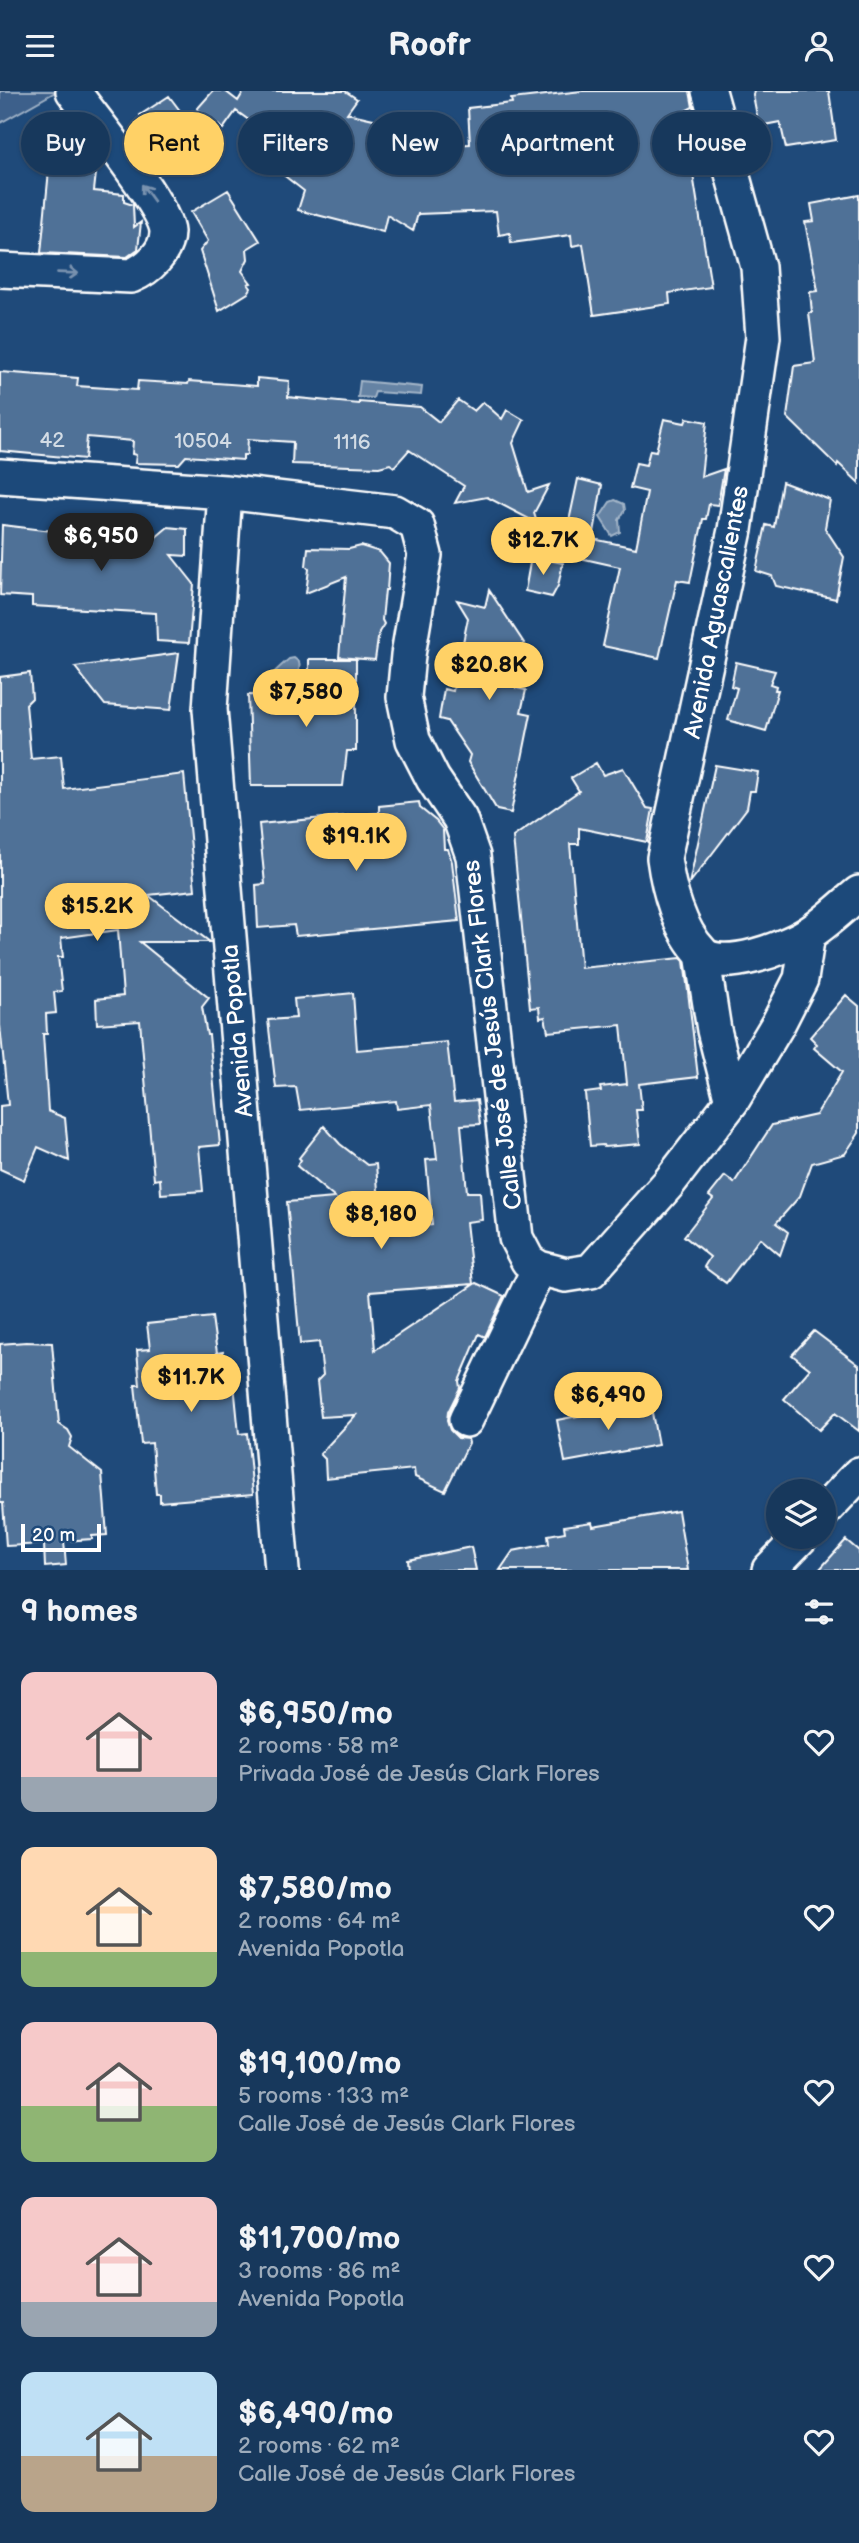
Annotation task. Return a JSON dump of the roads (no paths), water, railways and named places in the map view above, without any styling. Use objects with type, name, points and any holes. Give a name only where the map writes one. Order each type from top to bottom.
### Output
[{"type":"street","points":[[0,270],[131,275],[146,270],[159,255],[167,232],[159,209],[73,91]]},
{"type":"street","name":"Avenida Aguascalientes","points":[[702,954],[676,908],[668,884],[664,858],[735,530],[763,337],[758,267],[709,91]]},
{"type":"street","name":"Calle José de Jesús Clark Flores","points":[[0,476],[225,492],[395,512],[417,525],[425,555],[408,655],[404,697],[413,740],[433,779],[460,819],[472,856],[516,1238],[528,1261],[539,1268]]},
{"type":"street","name":"Avenida Popotla","points":[[225,492],[210,709],[282,1570]]},
{"type":"street","points":[[702,954],[717,960],[765,954],[808,934],[859,893]]},
{"type":"street","points":[[466,1420],[539,1268],[566,1275],[591,1271],[668,1184],[732,1101],[778,1024],[801,979],[808,934]]},
{"type":"street","points":[[702,954],[714,1030],[732,1101]]},
{"type":"street","points":[[836,1498],[859,1474]]},
{"type":"street","points":[[769,1570],[789,1549]]}]
